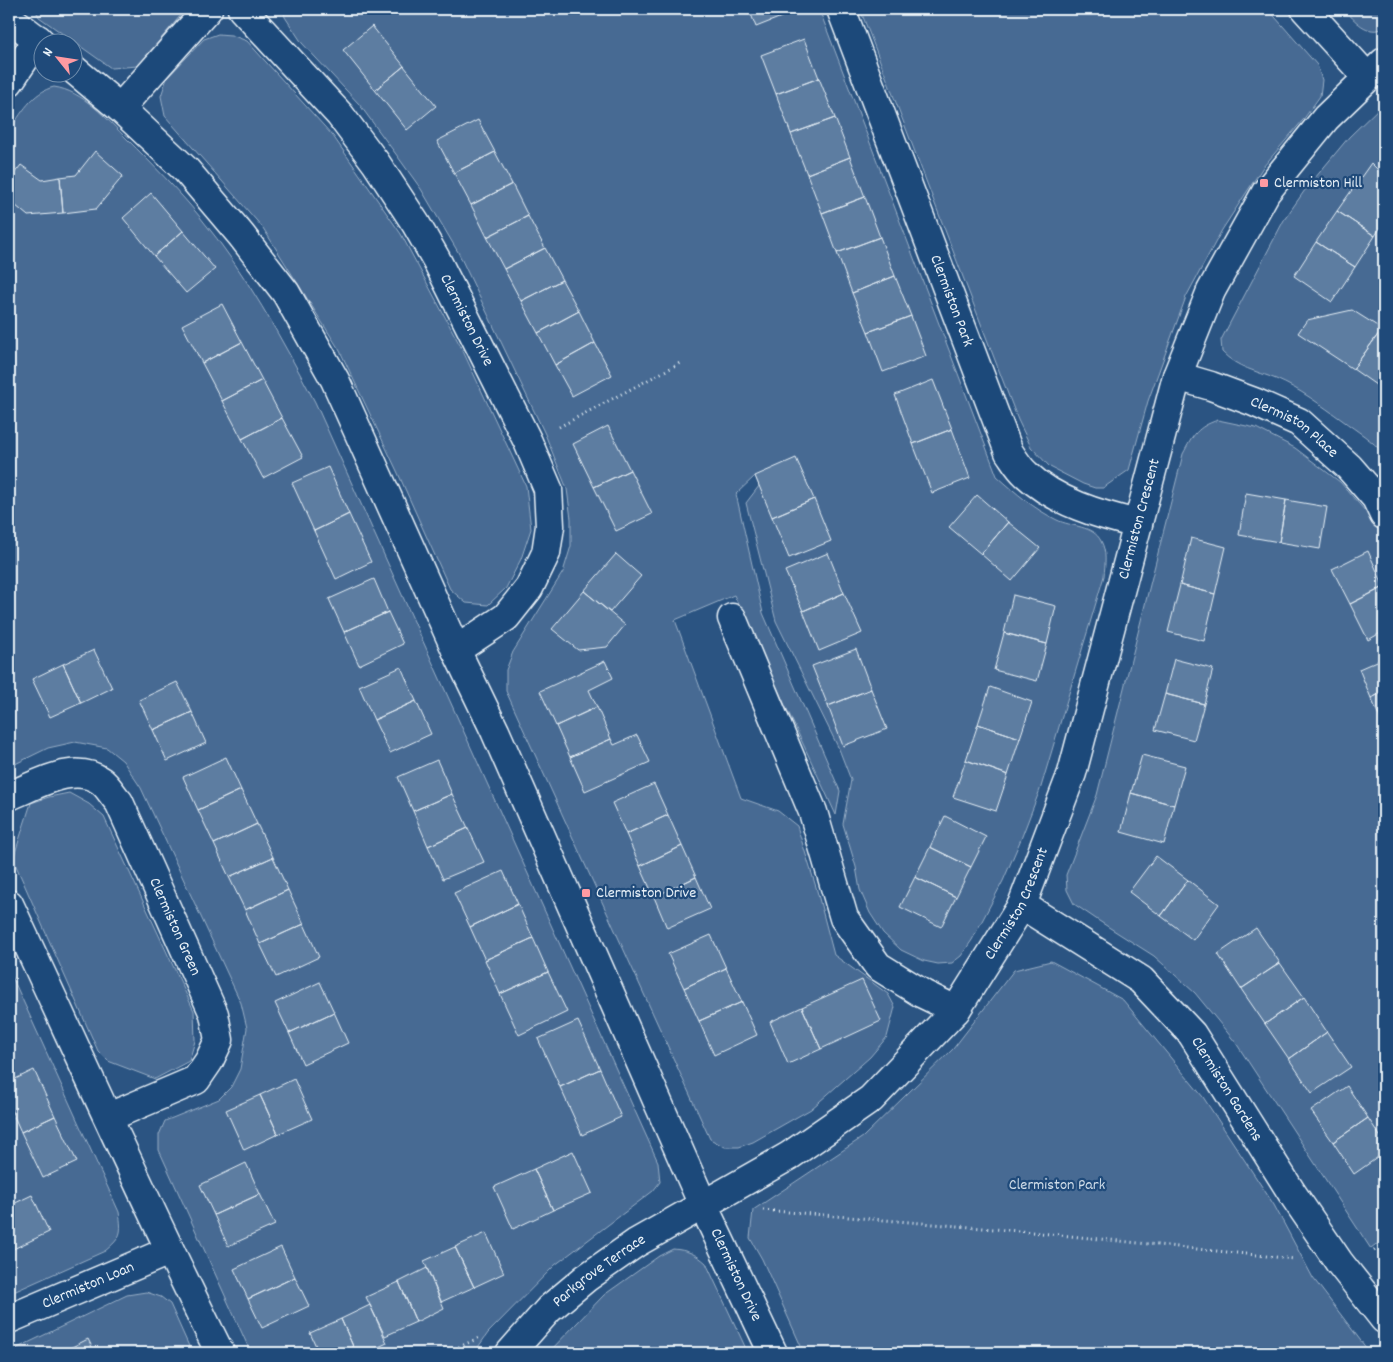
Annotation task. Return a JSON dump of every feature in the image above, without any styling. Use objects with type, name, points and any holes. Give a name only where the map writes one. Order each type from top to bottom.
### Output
[{"type":"street","points":[[120,108],[208,9]]},
{"type":"street","name":"Clermiston Drive","points":[[242,9],[340,115],[376,163],[416,224],[436,259],[528,442],[548,490],[550,526],[546,553],[529,588],[506,617],[456,650]]},
{"type":"street","name":"Clermiston Park","points":[[840,9],[1009,452],[1026,474],[1052,493],[1081,507],[1138,524]]},
{"type":"street","points":[[1305,9],[1376,70]]},
{"type":"street","points":[[9,18],[32,35]]},
{"type":"street","points":[[9,82],[32,52]]},
{"type":"street","name":"Clermiston Crescent","points":[[703,1205],[789,1156],[871,1098],[956,1010],[1022,906],[1072,774],[1177,376],[1211,291],[1266,192],[1326,118],[1376,70]]},
{"type":"street","name":"Clermiston Drive","points":[[82,76],[120,108],[186,170],[242,236],[286,293],[335,380],[456,650],[495,731],[703,1205],[773,1353]]},
{"type":"street","name":"Clermiston Place","points":[[1177,376],[1254,402],[1299,422],[1350,467],[1376,498],[1384,515]]},
{"type":"street","points":[[732,618],[813,812],[844,918],[878,966],[923,994],[956,1010]]},
{"type":"street","name":"Clermiston Green","points":[[9,796],[62,775],[82,773],[102,781],[118,802],[214,1014],[219,1040],[209,1062],[196,1080],[108,1117]]},
{"type":"street","points":[[9,904],[169,1251],[220,1353]]},
{"type":"street","name":"Clermiston Gardens","points":[[1022,906],[1141,980],[1192,1034],[1292,1194],[1340,1262],[1382,1311]]},
{"type":"street","name":"Parkgrove Terrace","points":[[510,1353],[549,1309],[586,1278],[636,1243],[703,1205]]},
{"type":"street","name":"Clermiston Loan","points":[[9,1318],[169,1251]]},
{"type":"path","points":[[528,442],[680,363]]},
{"type":"path","points":[[762,1210],[1022,1231],[1340,1262]]},
{"type":"green space","points":[[35,9],[186,9],[138,66],[111,68],[82,47],[82,32],[60,32],[39,17]]},
{"type":"green space","points":[[283,9],[819,9],[997,476],[1049,516],[1093,532],[1103,545],[1105,558],[1104,576],[1041,787],[1021,839],[1003,881],[972,940],[961,956],[952,963],[938,964],[924,961],[901,950],[883,933],[870,913],[860,890],[856,867],[843,824],[851,780],[839,749],[776,621],[746,503],[759,486],[755,476],[736,494],[763,613],[840,791],[836,815],[734,595],[675,620],[741,798],[778,811],[797,826],[834,955],[888,994],[895,1007],[887,1037],[870,1057],[811,1109],[753,1142],[739,1147],[725,1147],[710,1139],[506,691],[506,670],[513,652],[563,572],[571,546],[571,519],[567,489],[545,434],[458,252],[421,189],[359,104],[302,43],[285,17]]},
{"type":"green space","points":[[860,9],[1268,9],[1317,65],[1322,80],[1320,96],[1303,120],[1263,167],[1222,230],[1186,297],[1148,401],[1129,470],[1103,488],[1095,488],[1083,484],[1050,467],[1031,447],[1018,420]]},
{"type":"green space","points":[[1344,9],[1384,9],[1384,28],[1378,30],[1367,29]]},
{"type":"green space","points":[[218,34],[231,35],[247,41],[333,136],[401,234],[462,349],[526,486],[531,529],[521,559],[506,588],[488,605],[466,603],[450,589],[340,351],[263,228],[165,116],[161,96],[167,78],[204,39]]},
{"type":"green space","points":[[54,87],[75,94],[94,107],[174,187],[217,238],[248,283],[276,330],[315,402],[658,1162],[660,1182],[653,1191],[555,1265],[488,1333],[474,1353],[251,1353],[159,1150],[159,1135],[165,1121],[219,1099],[231,1087],[240,1069],[247,1028],[241,1003],[141,788],[123,761],[107,748],[75,742],[48,748],[9,767],[9,508],[12,500],[9,499],[9,131],[33,99]]},
{"type":"green space","points":[[1384,103],[1384,454],[1364,436],[1302,392],[1234,362],[1222,352],[1221,340],[1284,220],[1305,190],[1349,137]]},
{"type":"green space","points":[[1218,420],[1256,428],[1295,448],[1340,482],[1373,520],[1384,537],[1384,1239],[1371,1249],[1236,1043],[1195,993],[1154,956],[1074,904],[1067,890],[1066,875],[1097,795],[1183,454],[1196,432]]},
{"type":"green space","points":[[69,793],[89,804],[104,817],[194,1011],[195,1041],[189,1061],[155,1079],[108,1061],[98,1051],[13,859],[31,803]]},
{"type":"green space","name":"Clermiston Park","points":[[1051,961],[1123,1000],[1203,1097],[1274,1205],[1313,1278],[1370,1353],[804,1353],[762,1259],[750,1238],[753,1210],[863,1137],[953,1049],[1014,970]]},
{"type":"green space","points":[[9,970],[119,1212],[120,1234],[115,1242],[105,1251],[9,1294]]},
{"type":"green space","points":[[673,1249],[691,1253],[706,1263],[748,1353],[548,1353],[604,1295],[659,1256]]},
{"type":"green space","points":[[146,1292],[161,1297],[170,1304],[192,1353],[9,1353],[127,1295]]},
{"type":"building","points":[[749,9],[793,9],[794,12],[756,27]]},
{"type":"building","points":[[372,26],[404,66],[375,90],[343,50]]},
{"type":"building","points":[[804,39],[819,78],[776,94],[761,55]]},
{"type":"building","points":[[404,66],[436,106],[407,130],[375,90]]},
{"type":"building","points":[[819,78],[835,118],[791,134],[776,94]]},
{"type":"building","points":[[835,118],[850,157],[807,174],[791,134]]},
{"type":"building","points":[[478,120],[495,152],[454,173],[437,141]]},
{"type":"building","points":[[95,151],[123,176],[96,209],[63,213],[60,177],[76,175]]},
{"type":"building","points":[[495,152],[512,184],[471,205],[454,173]]},
{"type":"building","points":[[850,157],[865,197],[822,213],[807,174]]},
{"type":"building","points":[[1371,163],[1384,176],[1384,222],[1375,236],[1337,211]]},
{"type":"building","points":[[21,165],[42,180],[60,177],[63,213],[28,216],[9,200],[9,180]]},
{"type":"building","points":[[512,184],[528,216],[487,237],[471,205]]},
{"type":"building","points":[[151,193],[183,231],[154,256],[123,218]]},
{"type":"building","points":[[865,197],[880,237],[837,253],[822,213]]},
{"type":"building","points":[[1337,211],[1375,236],[1355,267],[1316,242]]},
{"type":"building","points":[[528,216],[545,248],[504,269],[487,237]]},
{"type":"building","points":[[183,231],[215,269],[186,293],[154,256]]},
{"type":"building","points":[[880,237],[895,276],[852,293],[837,253]]},
{"type":"building","points":[[1316,242],[1355,267],[1332,302],[1294,276]]},
{"type":"building","points":[[545,248],[562,280],[521,301],[504,269]]},
{"type":"building","points":[[895,276],[911,316],[868,332],[852,293]]},
{"type":"building","points":[[562,280],[579,311],[538,333],[521,301]]},
{"type":"building","points":[[222,304],[242,342],[202,363],[182,325]]},
{"type":"building","points":[[1352,310],[1382,329],[1353,369],[1298,333],[1307,320]]},
{"type":"building","points":[[579,311],[595,343],[555,365],[538,333]]},
{"type":"building","points":[[911,316],[926,356],[883,372],[868,332]]},
{"type":"building","points":[[1382,329],[1384,331],[1384,373],[1376,385],[1353,369]]},
{"type":"building","points":[[242,342],[262,380],[222,401],[202,363]]},
{"type":"building","points":[[595,343],[612,375],[572,396],[555,365]]},
{"type":"building","points":[[1384,373],[1384,391],[1376,385]]},
{"type":"building","points":[[262,380],[282,418],[242,439],[222,401]]},
{"type":"building","points":[[933,380],[952,429],[913,444],[895,395]]},
{"type":"building","points":[[282,418],[303,457],[263,478],[242,439]]},
{"type":"building","points":[[608,426],[630,470],[594,487],[573,444]]},
{"type":"building","points":[[952,429],[970,478],[932,493],[913,444]]},
{"type":"building","points":[[796,458],[814,499],[772,517],[755,476]]},
{"type":"building","points":[[328,467],[349,514],[314,531],[292,483]]},
{"type":"building","points":[[630,470],[652,514],[616,531],[594,487]]},
{"type":"building","points":[[1246,493],[1286,500],[1279,542],[1239,535]]},
{"type":"building","points":[[977,495],[1008,522],[981,554],[949,527]]},
{"type":"building","points":[[814,499],[831,541],[789,558],[772,517]]},
{"type":"building","points":[[1286,500],[1327,507],[1320,549],[1279,542]]},
{"type":"building","points":[[349,514],[371,562],[336,579],[314,531]]},
{"type":"building","points":[[1008,522],[1040,548],[1012,581],[981,554]]},
{"type":"building","points":[[1191,538],[1226,547],[1215,594],[1180,585]]},
{"type":"building","points":[[1368,551],[1384,587],[1350,604],[1332,569]]},
{"type":"building","points":[[828,553],[844,593],[803,611],[785,571]]},
{"type":"building","points":[[616,554],[641,576],[610,612],[584,591]]},
{"type":"building","points":[[374,579],[388,612],[344,632],[329,599]]},
{"type":"building","points":[[1180,585],[1215,594],[1204,641],[1168,632]]},
{"type":"building","points":[[1384,587],[1384,631],[1368,640],[1350,604]]},
{"type":"building","points":[[584,591],[625,625],[607,647],[578,650],[552,629]]},
{"type":"building","points":[[844,593],[862,633],[819,651],[803,611]]},
{"type":"building","points":[[1013,595],[1056,606],[1047,644],[1004,633]]},
{"type":"building","points":[[388,612],[403,644],[359,665],[344,632]]},
{"type":"building","points":[[1004,633],[1047,644],[1037,681],[994,670]]},
{"type":"building","points":[[856,649],[871,689],[828,706],[812,666]]},
{"type":"building","points":[[94,650],[112,688],[81,703],[63,664]]},
{"type":"building","points":[[1384,658],[1384,692],[1371,698],[1359,669]]},
{"type":"building","points":[[1174,659],[1213,669],[1204,704],[1165,694]]},
{"type":"building","points":[[605,661],[613,678],[589,690],[597,707],[556,726],[540,691]]},
{"type":"building","points":[[63,664],[81,703],[50,717],[32,679]]},
{"type":"building","points":[[401,667],[416,701],[374,720],[359,686]]},
{"type":"building","points":[[177,682],[192,712],[153,730],[139,700]]},
{"type":"building","points":[[990,687],[1032,702],[1020,738],[978,724]]},
{"type":"building","points":[[871,689],[887,729],[843,746],[828,706]]},
{"type":"building","points":[[1384,692],[1384,727],[1371,698]]},
{"type":"building","points":[[1165,694],[1204,704],[1194,740],[1155,730]]},
{"type":"building","points":[[416,701],[431,734],[390,753],[374,720]]},
{"type":"building","points":[[597,707],[611,739],[570,757],[556,726]]},
{"type":"building","points":[[192,712],[206,743],[167,761],[153,730]]},
{"type":"building","points":[[978,724],[1020,738],[1008,775],[966,760]]},
{"type":"building","points":[[637,735],[650,762],[585,791],[570,757],[611,739],[614,745]]},
{"type":"building","points":[[1142,755],[1185,766],[1174,805],[1131,793]]},
{"type":"building","points":[[226,757],[241,790],[198,810],[183,777]]},
{"type":"building","points":[[437,760],[452,794],[413,811],[398,777]]},
{"type":"building","points":[[966,760],[1008,775],[996,811],[953,797]]},
{"type":"building","points":[[654,784],[668,815],[626,834],[612,803]]},
{"type":"building","points":[[241,790],[257,824],[214,844],[198,810]]},
{"type":"building","points":[[1131,793],[1174,805],[1164,844],[1121,832]]},
{"type":"building","points":[[452,794],[468,828],[428,846],[413,811]]},
{"type":"building","points":[[668,815],[682,846],[640,866],[626,834]]},
{"type":"building","points":[[945,816],[986,837],[971,867],[930,847]]},
{"type":"building","points":[[257,824],[273,857],[229,877],[214,844]]},
{"type":"building","points":[[468,828],[484,862],[443,879],[428,846]]},
{"type":"building","points":[[682,846],[696,877],[654,897],[640,866]]},
{"type":"building","points":[[930,847],[971,867],[956,897],[915,877]]},
{"type":"building","points":[[1156,856],[1188,880],[1161,916],[1129,892]]},
{"type":"building","points":[[273,857],[288,890],[245,910],[229,877]]},
{"type":"building","points":[[503,871],[518,904],[470,927],[454,893]]},
{"type":"building","points":[[696,877],[710,909],[667,928],[654,897]]},
{"type":"building","points":[[915,877],[956,897],[941,927],[900,907]]},
{"type":"building","points":[[1188,880],[1219,904],[1193,940],[1161,916]]},
{"type":"building","points":[[288,890],[304,924],[260,944],[245,910]]},
{"type":"building","points":[[518,904],[533,938],[485,960],[470,927]]},
{"type":"building","points":[[304,924],[319,957],[276,977],[260,944]]},
{"type":"building","points":[[1256,928],[1280,963],[1241,989],[1218,954]]},
{"type":"building","points":[[711,935],[726,968],[684,988],[668,954]]},
{"type":"building","points":[[533,938],[548,972],[500,994],[485,960]]},
{"type":"building","points":[[1280,963],[1304,997],[1265,1024],[1241,989]]},
{"type":"building","points":[[726,968],[742,1002],[699,1021],[684,988]]},
{"type":"building","points":[[548,972],[567,1012],[519,1035],[500,994]]},
{"type":"building","points":[[862,980],[881,1021],[821,1049],[802,1007]]},
{"type":"building","points":[[320,982],[334,1012],[289,1033],[275,1003]]},
{"type":"building","points":[[1304,997],[1327,1032],[1289,1059],[1265,1024]]},
{"type":"building","points":[[742,1002],[757,1035],[714,1055],[699,1021]]},
{"type":"building","points":[[802,1007],[821,1049],[788,1064],[770,1022]]},
{"type":"building","points":[[334,1012],[348,1043],[303,1064],[289,1033]]},
{"type":"building","points":[[578,1021],[600,1069],[560,1087],[538,1039]]},
{"type":"building","points":[[1327,1032],[1351,1067],[1312,1093],[1289,1059]]},
{"type":"building","points":[[600,1069],[621,1117],[582,1135],[560,1087]]},
{"type":"building","points":[[34,1070],[55,1116],[21,1132],[9,1105],[9,1082]]},
{"type":"building","points":[[294,1079],[312,1119],[278,1134],[260,1095]]},
{"type":"building","points":[[1347,1086],[1368,1118],[1333,1142],[1311,1111]]},
{"type":"building","points":[[260,1095],[278,1134],[244,1150],[226,1110]]},
{"type":"building","points":[[55,1116],[77,1162],[43,1178],[21,1132]]},
{"type":"building","points":[[1368,1118],[1384,1142],[1384,1153],[1354,1174],[1333,1142]]},
{"type":"building","points":[[573,1151],[592,1193],[553,1210],[534,1169]]},
{"type":"building","points":[[246,1163],[260,1194],[214,1215],[200,1185]]},
{"type":"building","points":[[534,1169],[553,1210],[513,1229],[494,1187]]},
{"type":"building","points":[[260,1194],[275,1225],[228,1246],[214,1215]]},
{"type":"building","points":[[32,1195],[49,1232],[9,1251],[9,1206]]},
{"type":"building","points":[[486,1233],[504,1273],[474,1287],[455,1247]]},
{"type":"building","points":[[281,1247],[295,1277],[248,1299],[234,1269]]},
{"type":"building","points":[[455,1247],[474,1287],[441,1302],[424,1261]]},
{"type":"building","points":[[427,1268],[444,1308],[416,1322],[399,1282]]},
{"type":"building","points":[[295,1277],[309,1306],[262,1328],[248,1299]]},
{"type":"building","points":[[399,1282],[416,1322],[385,1336],[366,1297]]},
{"type":"building","points":[[370,1305],[387,1343],[366,1353],[356,1353],[341,1319]]},
{"type":"building","points":[[341,1319],[356,1353],[319,1353],[310,1333]]},
{"type":"building","points":[[88,1339],[95,1353],[60,1353]]},
{"type":"place","name":"Clermiston Hill","points":[[1264,183]]},
{"type":"place","name":"Clermiston Drive","points":[[586,893]]}]
